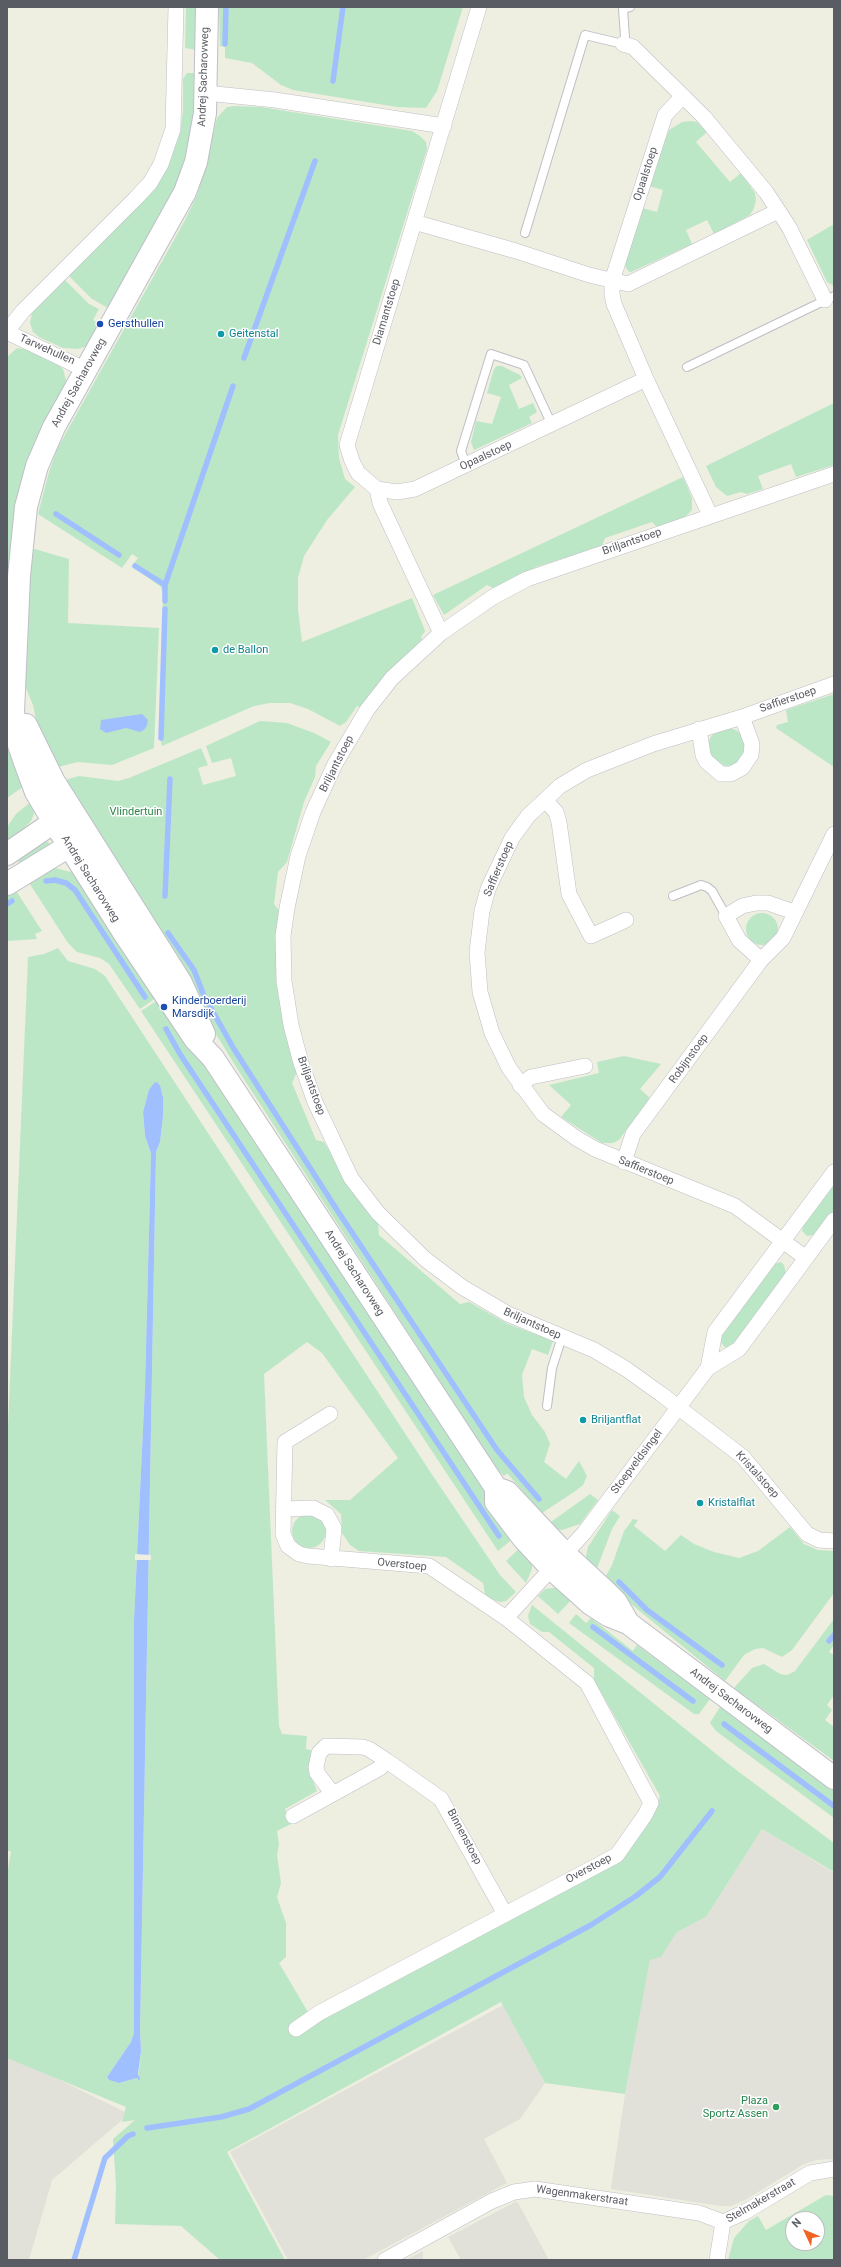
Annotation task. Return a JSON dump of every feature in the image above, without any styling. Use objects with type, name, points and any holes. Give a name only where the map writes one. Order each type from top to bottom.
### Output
[{"type":"street","points":[[7,332],[23,311],[150,183],[161,164],[173,129],[176,7]]},
{"type":"street","name":"Andrej Sacharovweg","points":[[207,7],[206,93],[203,130],[196,162],[185,192],[44,449],[26,507],[18,592],[13,712],[19,745],[36,792],[170,1003],[195,1040],[213,1058]]},
{"type":"street","name":"Diamantstoep","points":[[377,489],[358,473],[347,445],[479,7]]},
{"type":"street","points":[[623,44],[633,47],[683,96],[721,138],[766,192],[789,227],[830,298]]},
{"type":"street","points":[[206,93],[275,100],[444,126]]},
{"type":"street","name":"Opaalstoep","points":[[683,96],[665,115],[612,281],[614,304],[646,379],[710,515]]},
{"type":"street","points":[[414,222],[612,281],[628,284],[778,211]]},
{"type":"street","name":"Tarwehullen","points":[[7,332],[86,370]]},
{"type":"street","name":"Opaalstoep","points":[[377,489],[397,492],[415,489],[646,379]]},
{"type":"street","name":"Briljantstoep","points":[[678,1406],[615,1362],[594,1350],[508,1314],[462,1287],[425,1259],[378,1213],[351,1178],[315,1102],[301,1063],[291,1025],[284,981],[283,936],[287,908],[298,856],[313,812],[335,764],[367,710],[392,678],[441,633],[493,596],[527,579],[710,515],[834,474]]},
{"type":"street","points":[[377,489],[380,503],[401,546],[422,596],[441,633]]},
{"type":"street","name":"Andrej Sacharovweg","points":[[14,681],[29,734],[42,761],[78,822],[181,983],[213,1058],[496,1488],[496,1502],[524,1539],[559,1562],[591,1604],[608,1615],[628,1623],[834,1778]]},
{"type":"street","name":"Saffierstoep","points":[[784,1241],[735,1206],[595,1149],[543,1114],[520,1085],[500,1053],[485,1014],[478,973],[478,946],[482,911],[497,868],[512,838],[545,800],[560,786],[587,770],[653,744],[742,717],[834,684]]},
{"type":"street","points":[[699,729],[702,755],[706,762],[721,774],[731,774],[742,768],[751,755],[752,744],[742,717]]},
{"type":"street","points":[[545,800],[556,812],[558,817],[569,894],[591,936],[626,920]]},
{"type":"street","points":[[7,854],[54,822],[78,822],[69,846],[7,884]]},
{"type":"street","name":"Robijnstoep","points":[[624,1162],[633,1134],[761,960],[783,938],[794,912],[834,834]]},
{"type":"street","points":[[761,960],[739,940],[726,916],[742,906],[756,903],[768,903],[794,912]]},
{"type":"street","points":[[520,1085],[531,1078],[584,1066]]},
{"type":"street","name":"Stoepveldsingel","points":[[708,1368],[715,1332],[834,1172]]},
{"type":"street","name":"Stoepveldsingel","points":[[559,1562],[708,1368],[739,1349],[834,1220]]},
{"type":"street","points":[[784,1241],[806,1258]]},
{"type":"street","name":"Kristalstoep","points":[[678,1406],[743,1457],[807,1534],[819,1540],[834,1540]]},
{"type":"street","name":"Overstoep","points":[[296,2029],[319,2013],[616,1854],[645,1816],[651,1803],[587,1683],[506,1618],[429,1566],[332,1559],[308,1556],[292,1550],[284,1539],[283,1510],[285,1442],[330,1414]]},
{"type":"street","points":[[283,1510],[313,1508],[326,1515],[334,1528],[332,1559]]},
{"type":"street","points":[[506,1618],[559,1562]]},
{"type":"street","name":"Binnenstoep","points":[[333,1794],[317,1773],[316,1767],[319,1753],[326,1746],[363,1747],[387,1761],[441,1799],[447,1806],[505,1914]]},
{"type":"street","points":[[293,1816],[380,1768],[387,1761]]},
{"type":"street","name":"Stelmakerstraat","points":[[717,2260],[723,2222],[746,2212],[810,2173],[834,2169]]},
{"type":"street","name":"Wagenmakerstraat","points":[[385,2260],[492,2201],[514,2192],[535,2189],[699,2214],[723,2222]]},
{"type":"lane","points":[[525,233],[585,35],[623,44],[625,37],[623,9],[630,7]]},
{"type":"lane","points":[[687,367],[830,298]]},
{"type":"lane","points":[[466,465],[461,450],[491,354],[524,365],[552,425]]},
{"type":"lane","points":[[673,896],[701,885],[707,887],[726,916]]},
{"type":"lane","points":[[547,1406],[552,1368],[562,1337]]},
{"type":"shaded area","points":[[762,1829],[834,1873],[834,2159],[817,2160],[804,2164],[745,2200],[731,2206],[720,2206],[611,2189],[625,2094],[650,1960],[669,1943],[677,1932],[706,1917]]},
{"type":"shaded area","points":[[503,2005],[545,2083],[520,2119],[484,2139],[507,2183],[363,2260],[288,2260],[230,2152]]},
{"type":"shaded area","points":[[7,2054],[129,2114],[52,2180],[29,2260],[7,2260]]},
{"type":"shaded area","points":[[517,2201],[549,2260],[461,2260],[448,2237]]},
{"type":"shaded area","points":[[423,2251],[423,2260],[406,2260]]},
{"type":"green space","points":[[186,7],[197,7],[197,50],[185,48]]},
{"type":"green space","points":[[219,7],[463,7],[437,91],[426,108],[397,107],[293,90],[281,85],[252,63],[225,58],[225,47],[220,46]]},
{"type":"green space","points":[[187,73],[197,73],[197,94],[190,146],[180,179],[110,309],[92,299],[69,276],[147,197],[169,163],[180,132],[183,111],[183,79]]},
{"type":"green space","points":[[227,107],[261,107],[412,131],[426,142],[427,149],[338,435],[339,458],[345,479],[355,487],[327,520],[304,556],[298,578],[298,610],[302,642],[412,598],[425,631],[421,637],[422,640],[386,675],[361,708],[357,706],[346,722],[340,726],[308,709],[290,703],[270,703],[254,706],[162,746],[160,738],[163,593],[161,587],[132,566],[138,558],[132,554],[122,568],[38,514],[49,472],[57,449],[184,222],[198,193],[217,118]]},
{"type":"green space","points":[[682,122],[697,122],[707,132],[696,142],[730,182],[741,173],[755,193],[756,200],[754,208],[750,215],[714,234],[707,220],[686,230],[692,244],[631,272],[628,271],[625,265],[642,208],[657,212],[663,190],[649,186],[669,130]]},
{"type":"green space","points":[[834,224],[834,286],[827,282],[807,240]]},
{"type":"green space","points":[[65,280],[89,304],[99,309],[93,320],[101,325],[87,346],[78,349],[63,348],[39,337],[33,332],[30,323],[32,313]]},
{"type":"green space","points":[[17,348],[24,349],[55,362],[63,369],[67,384],[23,475],[13,525],[7,596],[7,357]]},
{"type":"green space","points":[[497,366],[502,366],[520,375],[522,378],[509,385],[519,409],[533,403],[537,412],[529,417],[532,423],[474,450],[471,442],[476,421],[492,424],[501,397],[487,393],[494,369]]},
{"type":"green space","points":[[834,403],[834,465],[796,477],[791,464],[758,476],[763,489],[747,494],[741,492],[727,496],[716,487],[706,466]]},
{"type":"green space","points":[[683,477],[692,498],[692,510],[683,519],[657,527],[652,522],[605,538],[602,546],[536,567],[493,588],[487,585],[444,615],[433,595]]},
{"type":"green space","points":[[31,548],[69,559],[68,623],[159,628],[154,748],[112,765],[78,762],[58,767],[38,729],[33,705],[23,681]]},
{"type":"green space","points":[[834,694],[834,767],[776,728],[777,725],[788,722],[786,710]]},
{"type":"green space","name":"Vlindertuin","points":[[260,721],[287,723],[314,733],[331,742],[316,766],[315,777],[304,802],[287,862],[278,872],[274,904],[282,914],[276,958],[297,1072],[292,1083],[316,1140],[324,1142],[354,1194],[378,1222],[379,1235],[460,1304],[469,1302],[508,1324],[553,1341],[548,1355],[532,1349],[522,1375],[524,1397],[532,1415],[545,1432],[550,1444],[544,1462],[566,1479],[579,1461],[587,1476],[583,1485],[542,1513],[507,1473],[504,1476],[497,1470],[238,1070],[62,784],[68,779],[79,776],[118,781],[129,778],[201,748],[208,765],[198,768],[203,785],[236,776],[231,758],[212,763],[206,746]]},
{"type":"green space","points":[[7,723],[27,784],[7,798]]},
{"type":"green space","points":[[727,728],[737,731],[743,737],[746,747],[743,757],[737,763],[727,766],[717,763],[711,757],[708,747],[711,737],[717,731]]},
{"type":"green space","points":[[32,801],[34,814],[31,821],[7,846],[7,827],[16,814]]},
{"type":"green space","points":[[42,842],[48,842],[51,846],[24,869],[16,858]]},
{"type":"green space","points":[[55,868],[71,872],[79,876],[156,998],[140,1009],[109,964],[100,958],[77,952],[68,943],[26,878],[46,869]]},
{"type":"green space","points":[[13,886],[42,931],[35,934],[37,939],[7,941],[7,890]]},
{"type":"green space","points":[[759,913],[765,913],[775,920],[778,929],[777,935],[771,942],[765,945],[759,945],[749,938],[746,932],[746,926],[753,916]]},
{"type":"green space","points":[[58,948],[68,961],[95,969],[105,976],[433,1476],[500,1575],[516,1592],[506,1601],[500,1602],[491,1599],[485,1594],[483,1583],[446,1557],[359,1551],[350,1545],[342,1533],[341,1514],[325,1500],[350,1500],[398,1458],[322,1353],[307,1342],[264,1374],[279,1726],[282,1734],[307,1736],[306,1749],[311,1750],[309,1771],[317,1791],[285,1809],[291,1824],[277,1831],[279,1844],[277,1855],[281,1883],[277,1897],[286,1923],[286,1957],[279,1963],[315,2024],[622,1860],[655,1811],[660,1796],[594,1680],[594,1668],[549,1632],[542,1632],[530,1624],[528,1616],[532,1605],[731,1766],[834,1843],[834,1872],[762,1829],[706,1917],[677,1932],[661,1957],[650,1960],[625,2094],[545,2083],[501,2002],[227,2152],[285,2260],[220,2260],[181,2226],[115,2224],[116,2185],[113,2139],[135,2120],[122,2122],[126,2107],[7,2058],[7,1876],[11,1851],[7,1851],[7,1450],[28,957],[44,954]],"holes":[[[159,1083],[163,1096],[163,1117],[160,1142],[156,1152],[140,2032],[141,2051],[138,2080],[137,2078],[119,2083],[109,2080],[107,2077],[131,2042],[134,2033],[134,1620],[145,1386],[151,1153],[145,1136],[143,1112],[147,1097]]]},
{"type":"green space","points":[[158,1000],[188,1041],[515,1537],[498,1551],[141,1011]]},
{"type":"green space","points":[[624,1056],[661,1064],[640,1089],[650,1098],[619,1140],[613,1143],[602,1143],[561,1117],[571,1105],[549,1085],[599,1073],[597,1062]]},
{"type":"green space","points":[[834,1183],[834,1210],[815,1235],[807,1236],[802,1231],[803,1224]]},
{"type":"green space","points":[[781,1262],[784,1265],[786,1274],[731,1348],[726,1348],[719,1341],[721,1335],[774,1264]]},
{"type":"green space","points":[[590,1494],[598,1500],[580,1524],[562,1530],[553,1528],[548,1524]]},
{"type":"green space","points":[[612,1510],[620,1516],[612,1529],[596,1571],[588,1564],[586,1556],[588,1547]]},
{"type":"green space","points":[[309,1514],[321,1519],[326,1531],[321,1543],[309,1548],[297,1543],[292,1531],[297,1519]]},
{"type":"green space","points":[[633,1519],[638,1520],[634,1526],[665,1551],[681,1535],[694,1544],[714,1552],[739,1558],[758,1551],[790,1527],[804,1544],[818,1550],[834,1551],[834,1593],[792,1650],[782,1657],[763,1648],[755,1649],[744,1655],[725,1681],[603,1581],[612,1565],[624,1531]]},
{"type":"green space","points":[[523,1545],[532,1560],[532,1569],[526,1583],[506,1561]]},
{"type":"green space","points":[[559,1587],[574,1597],[558,1614],[538,1596],[545,1589]]},
{"type":"green space","points":[[576,1614],[586,1623],[591,1618],[633,1651],[637,1645],[710,1699],[699,1714],[694,1714],[569,1623]]},
{"type":"green space","points":[[834,1619],[834,1645],[829,1652],[834,1655],[834,1695],[827,1705],[832,1710],[825,1720],[834,1727],[834,1761],[734,1688],[752,1668],[764,1664],[780,1674],[787,1675],[795,1671]]},
{"type":"green space","points":[[720,1707],[834,1791],[834,1818],[716,1731],[710,1723]]},
{"type":"green space","points":[[826,2195],[834,2196],[834,2260],[728,2260],[734,2238],[749,2221],[758,2216],[766,2230],[785,2219],[785,2251],[825,2251],[825,2211],[799,2211]]},
{"type":"water","points":[[142,714],[148,720],[145,729],[140,732],[126,728],[106,733],[100,729],[101,720]]},
{"type":"water","points":[[157,1082],[160,1085],[163,1097],[163,1117],[160,1142],[156,1152],[140,2032],[141,2051],[138,2074],[140,2079],[139,2081],[137,2078],[119,2083],[109,2080],[107,2077],[131,2042],[134,2033],[134,1620],[145,1386],[151,1153],[145,1136],[143,1112],[149,1090],[154,1083]]},
{"type":"pier","points":[[135,1554],[151,1555],[151,1560],[135,1560]]},
{"type":"waterway","points":[[225,44],[226,7]]},
{"type":"waterway","points":[[333,81],[343,7]]},
{"type":"waterway","points":[[244,358],[315,161]]},
{"type":"waterway","points":[[165,601],[165,585],[233,386]]},
{"type":"waterway","points":[[56,514],[119,555]]},
{"type":"waterway","points":[[135,566],[165,585]]},
{"type":"waterway","points":[[161,738],[165,609]]},
{"type":"waterway","points":[[165,896],[170,779]]},
{"type":"waterway","points":[[46,881],[55,880],[66,883],[75,890],[145,997]]},
{"type":"waterway","points":[[7,904],[12,901]]},
{"type":"waterway","points":[[168,933],[194,970],[204,996],[234,1049],[337,1210],[497,1450],[539,1499]]},
{"type":"waterway","points":[[166,1029],[180,1054],[499,1536]]},
{"type":"waterway","points":[[619,1582],[647,1610],[722,1665]]},
{"type":"waterway","points":[[593,1627],[693,1701]]},
{"type":"waterway","points":[[829,1641],[834,1635]]},
{"type":"waterway","points":[[724,1724],[834,1806]]},
{"type":"waterway","points":[[147,2128],[221,2117],[249,2109],[591,1925],[636,1896],[660,1877],[712,1811]]},
{"type":"waterway","points":[[74,2260],[105,2158],[128,2136],[133,2134]]},
{"type":"place","name":"Gersthullen","points":[[100,324]]},
{"type":"place","name":"Geitenstal","points":[[221,334]]},
{"type":"place","name":"de Ballon","points":[[215,650]]},
{"type":"place","name":"Kinderboerderij Marsdijk","points":[[164,1007]]},
{"type":"place","name":"Briljantflat","points":[[583,1420]]},
{"type":"place","name":"Kristalflat","points":[[700,1503]]},
{"type":"place","name":"Plaza Sportz Assen","points":[[776,2107]]}]
